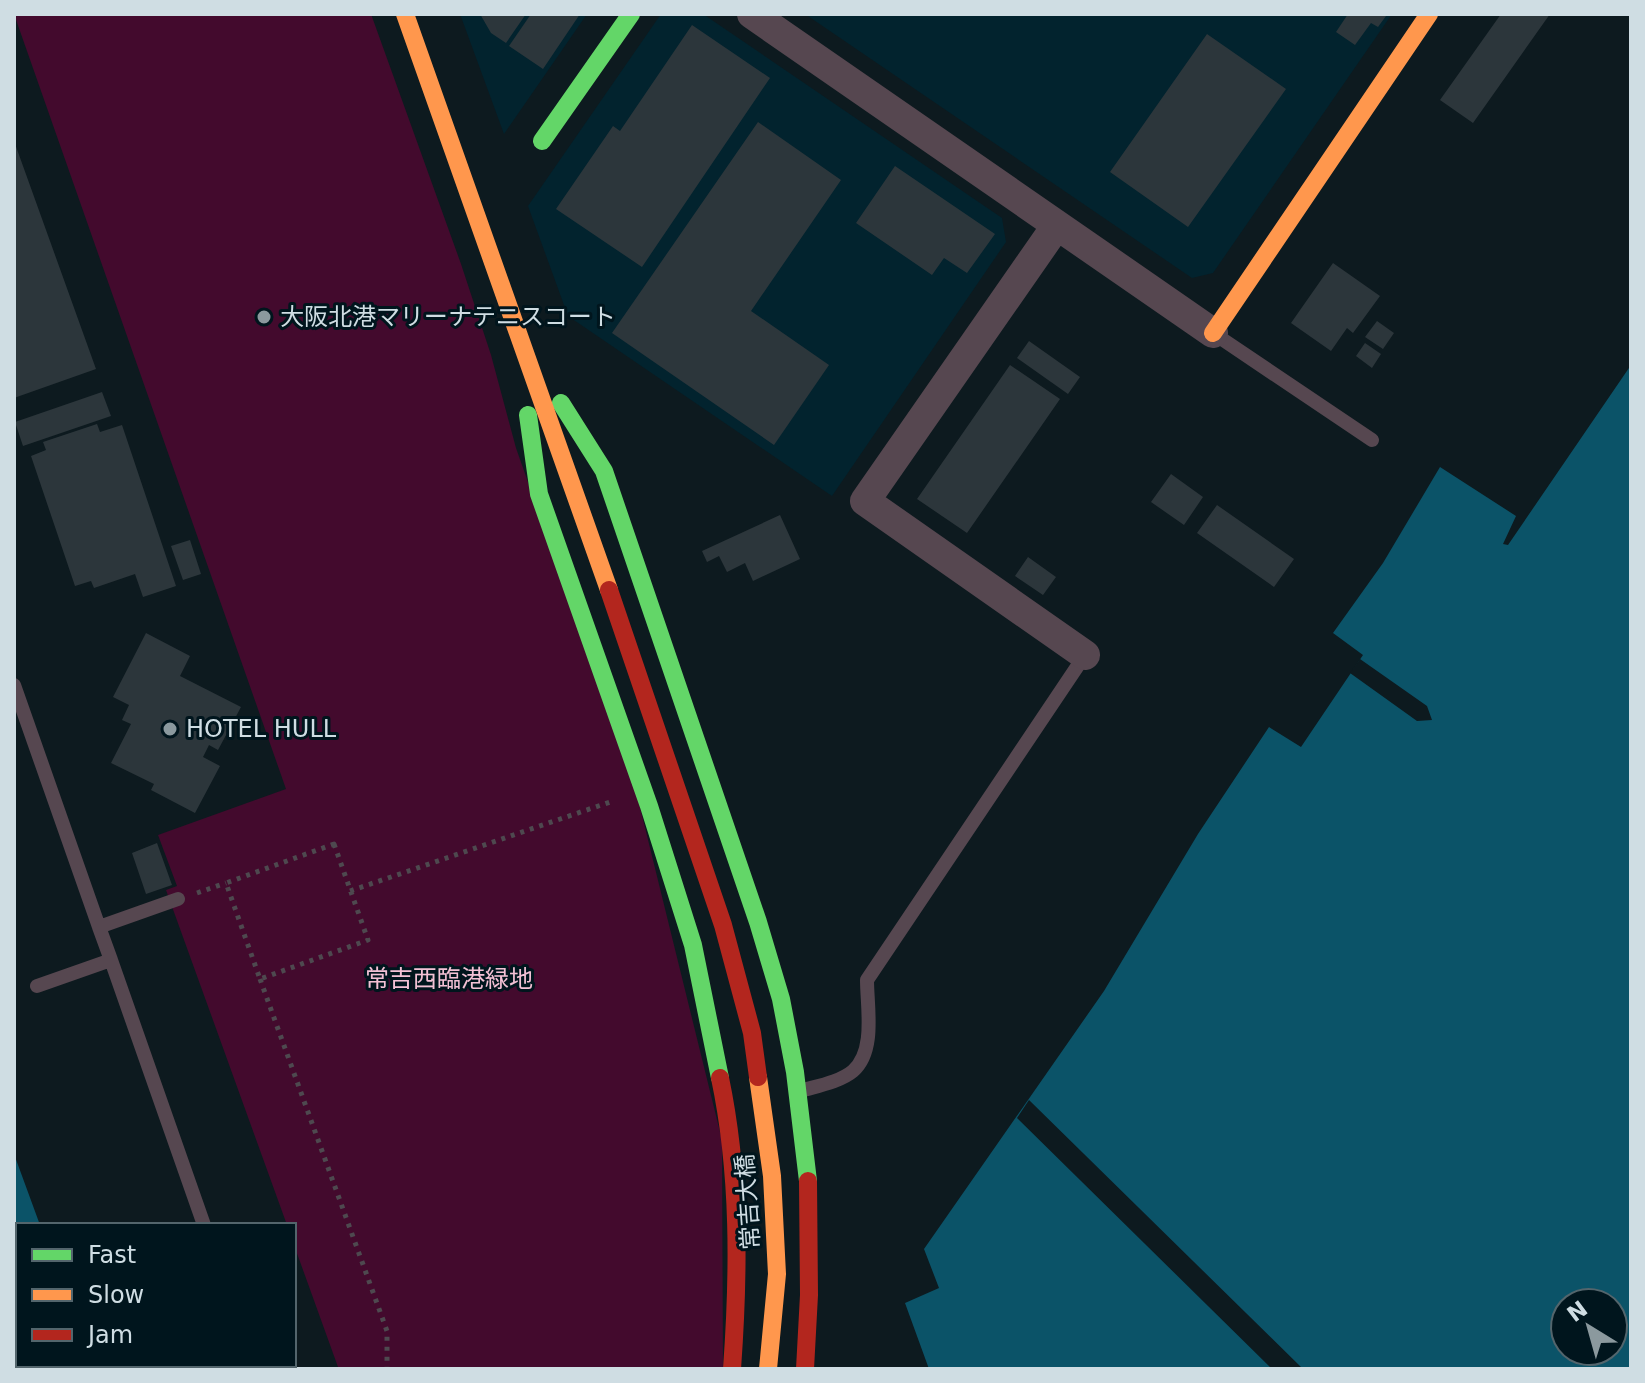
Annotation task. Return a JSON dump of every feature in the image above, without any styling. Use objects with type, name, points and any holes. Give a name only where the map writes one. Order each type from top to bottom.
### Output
[{"type":"street","points":[[405,14],[517,335],[539,494],[649,806],[693,945],[723,1090],[734,1178],[737,1295],[732,1369]]},
{"type":"street","points":[[542,141],[631,14]]},
{"type":"street","points":[[752,14],[1213,333],[1429,14]]},
{"type":"street","points":[[1057,225],[865,501],[1085,655]]},
{"type":"street","points":[[517,335],[604,471],[758,922],[781,999],[798,1091],[808,1171],[809,1295],[805,1369]]},
{"type":"street","name":"常吉大橋","points":[[517,335],[574,487],[718,910],[752,1033],[772,1176],[777,1274],[768,1369]]},
{"type":"lane","points":[[1213,333],[1372,440]]},
{"type":"lane","points":[[798,1091],[852,1072],[862,1060],[867,1044],[867,980],[1085,655]]},
{"type":"lane","points":[[14,685],[203,1223]]},
{"type":"lane","points":[[99,927],[178,899]]},
{"type":"lane","points":[[37,986],[111,960]]},
{"type":"path","points":[[350,891],[614,801]]},
{"type":"path","points":[[260,979],[368,940],[334,844],[226,883],[260,979],[387,1331],[387,1369]]},
{"type":"shaded area","points":[[460,14],[587,14],[504,134]]},
{"type":"shaded area","points":[[661,14],[703,14],[1002,218],[1006,242],[832,496],[568,316],[528,206]]},
{"type":"shaded area","points":[[805,14],[1392,14],[1213,273],[1192,278]]},
{"type":"green space","name":"常吉西臨港緑地","points":[[14,14],[371,14],[461,264],[491,355],[516,448],[634,783],[722,1140],[723,1369],[335,1369],[338,1367],[296,1251],[296,1223],[286,1223],[166,890],[177,886],[158,835],[286,789]]},
{"type":"water","points":[[1631,365],[1631,1369],[929,1369],[905,1303],[939,1288],[924,1249],[1104,991],[1198,834],[1269,727],[1301,747],[1363,655],[1333,633],[1383,563],[1440,467],[1516,516],[1503,544],[1508,545]]},
{"type":"water","points":[[14,1154],[39,1223],[16,1223],[16,1367],[94,1369],[14,1369]]},
{"type":"pier","points":[[1360,659],[1427,706],[1432,720],[1417,721],[1350,673]]},
{"type":"pier","points":[[1029,1100],[1303,1369],[1272,1369],[1017,1118]]},
{"type":"building","points":[[480,14],[526,14],[506,43],[491,33]]},
{"type":"building","points":[[531,14],[580,14],[543,69],[509,46]]},
{"type":"building","points":[[1348,14],[1386,16],[1378,27],[1371,23],[1355,45],[1336,32]]},
{"type":"building","points":[[1501,14],[1550,14],[1473,123],[1440,100]]},
{"type":"building","points":[[692,25],[770,78],[642,267],[556,209],[613,126],[620,131]]},
{"type":"building","points":[[1207,34],[1286,89],[1188,227],[1110,172]]},
{"type":"building","points":[[758,122],[841,180],[751,311],[829,365],[774,445],[612,333]]},
{"type":"building","points":[[14,141],[96,369],[14,398]]},
{"type":"building","points":[[895,166],[995,234],[967,273],[944,258],[932,275],[856,223]]},
{"type":"building","points":[[1333,263],[1380,296],[1353,333],[1347,328],[1331,351],[1291,323]]},
{"type":"building","points":[[1377,321],[1394,333],[1383,349],[1365,337]]},
{"type":"building","points":[[1029,341],[1080,377],[1068,394],[1017,358]]},
{"type":"building","points":[[1365,343],[1381,354],[1372,368],[1356,356]]},
{"type":"building","points":[[1010,365],[1060,399],[967,533],[917,499]]},
{"type":"building","points":[[102,392],[111,416],[23,446],[15,422]]},
{"type":"building","points":[[97,424],[100,432],[122,425],[176,586],[143,597],[135,574],[94,588],[91,581],[75,586],[31,456],[46,450],[43,442]]},
{"type":"building","points":[[1171,474],[1203,497],[1184,525],[1151,502]]},
{"type":"building","points":[[1217,505],[1294,559],[1274,587],[1197,533]]},
{"type":"building","points":[[780,515],[800,559],[753,581],[745,563],[727,572],[719,556],[707,562],[702,551]]},
{"type":"building","points":[[190,540],[201,574],[183,580],[171,546]]},
{"type":"building","points":[[1028,557],[1056,577],[1043,595],[1015,576]]},
{"type":"building","points":[[146,633],[190,656],[180,676],[241,707],[218,750],[209,745],[203,757],[220,766],[195,813],[151,790],[154,784],[111,763],[131,724],[122,720],[129,705],[113,697]]},
{"type":"building","points":[[157,843],[172,885],[146,894],[132,853]]},
{"type":"traffic: fast","points":[[542,141],[631,14]]},
{"type":"traffic: fast","points":[[561,403],[604,471],[758,922],[781,999],[795,1072],[808,1181]]},
{"type":"traffic: fast","points":[[528,415],[539,494],[649,806],[693,945],[720,1078]]},
{"type":"traffic: slow","points":[[405,14],[609,590]]},
{"type":"traffic: slow","points":[[1213,333],[1429,14]]},
{"type":"traffic: slow","points":[[758,1077],[772,1176],[777,1274],[768,1369]]},
{"type":"traffic: jam","points":[[609,590],[723,925],[752,1033],[758,1077]]},
{"type":"traffic: jam","points":[[720,1078],[731,1150],[736,1223],[732,1369]]},
{"type":"traffic: jam","points":[[805,1369],[809,1295],[808,1181]]},
{"type":"place","name":"大阪北港マリーナテニスコート","points":[[264,317]]},
{"type":"place","name":"HOTEL HULL","points":[[170,729]]}]
